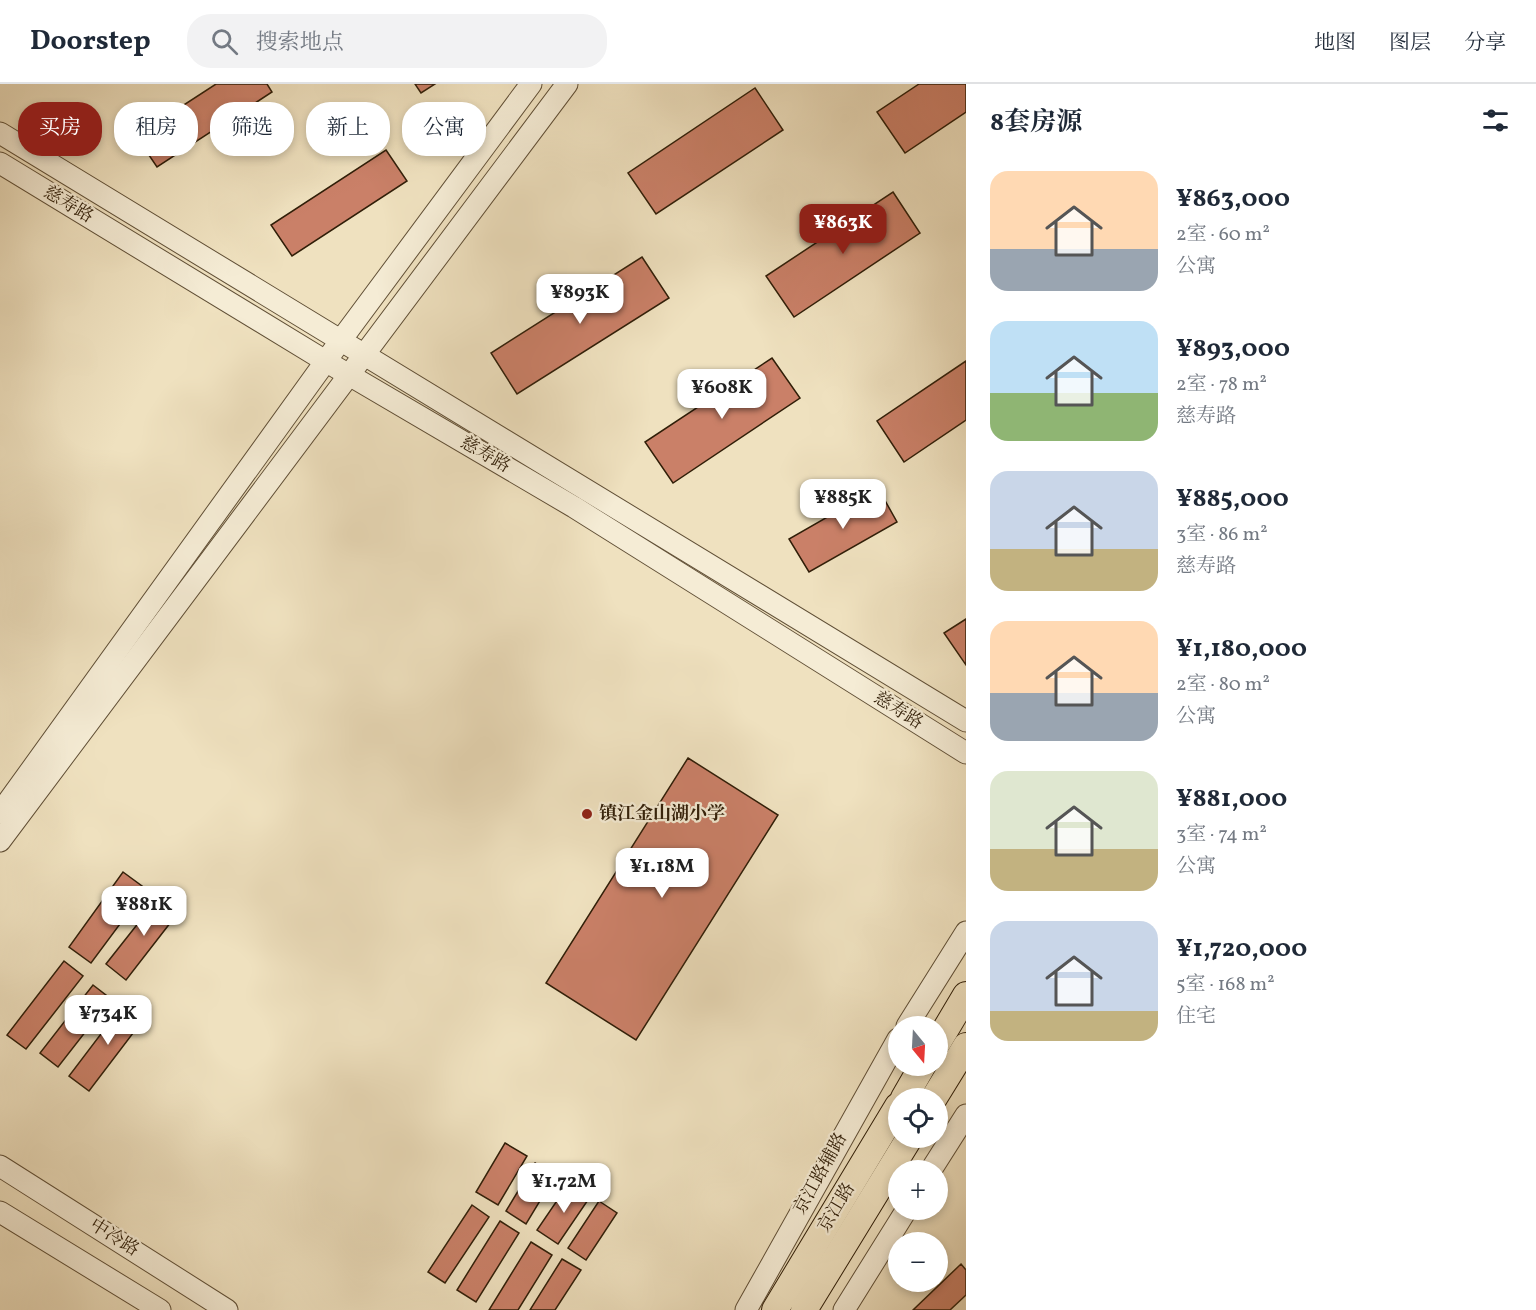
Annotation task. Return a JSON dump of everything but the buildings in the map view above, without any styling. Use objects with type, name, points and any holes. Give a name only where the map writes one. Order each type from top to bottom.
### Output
[{"type":"main road","points":[[948,1025],[966,995]]},
{"type":"main road","points":[[940,1088],[966,1046]]},
{"type":"main road","name":"京江路","points":[[776,1310],[888,1123]]},
{"type":"main road","name":"京江路","points":[[804,1310],[903,1148]]},
{"type":"street","points":[[0,813],[341,340],[531,84]]},
{"type":"street","points":[[0,842],[567,84]]},
{"type":"street","name":"慈寿路","points":[[0,133],[966,721]]},
{"type":"street","name":"慈寿路","points":[[0,163],[327,362],[574,507],[966,753]]},
{"type":"street","points":[[913,1016],[966,932]]},
{"type":"street","name":"京江路辅路","points":[[746,1310],[888,1057]]},
{"type":"street","points":[[937,1160],[966,1115]]},
{"type":"street","name":"中冷路","points":[[0,1166],[227,1310]]},
{"type":"street","name":"中冷路","points":[[0,1212],[160,1310]]},
{"type":"street","points":[[844,1310],[900,1220]]},
{"type":"place","name":"镇江金山湖小学","points":[[587,814]]}]
